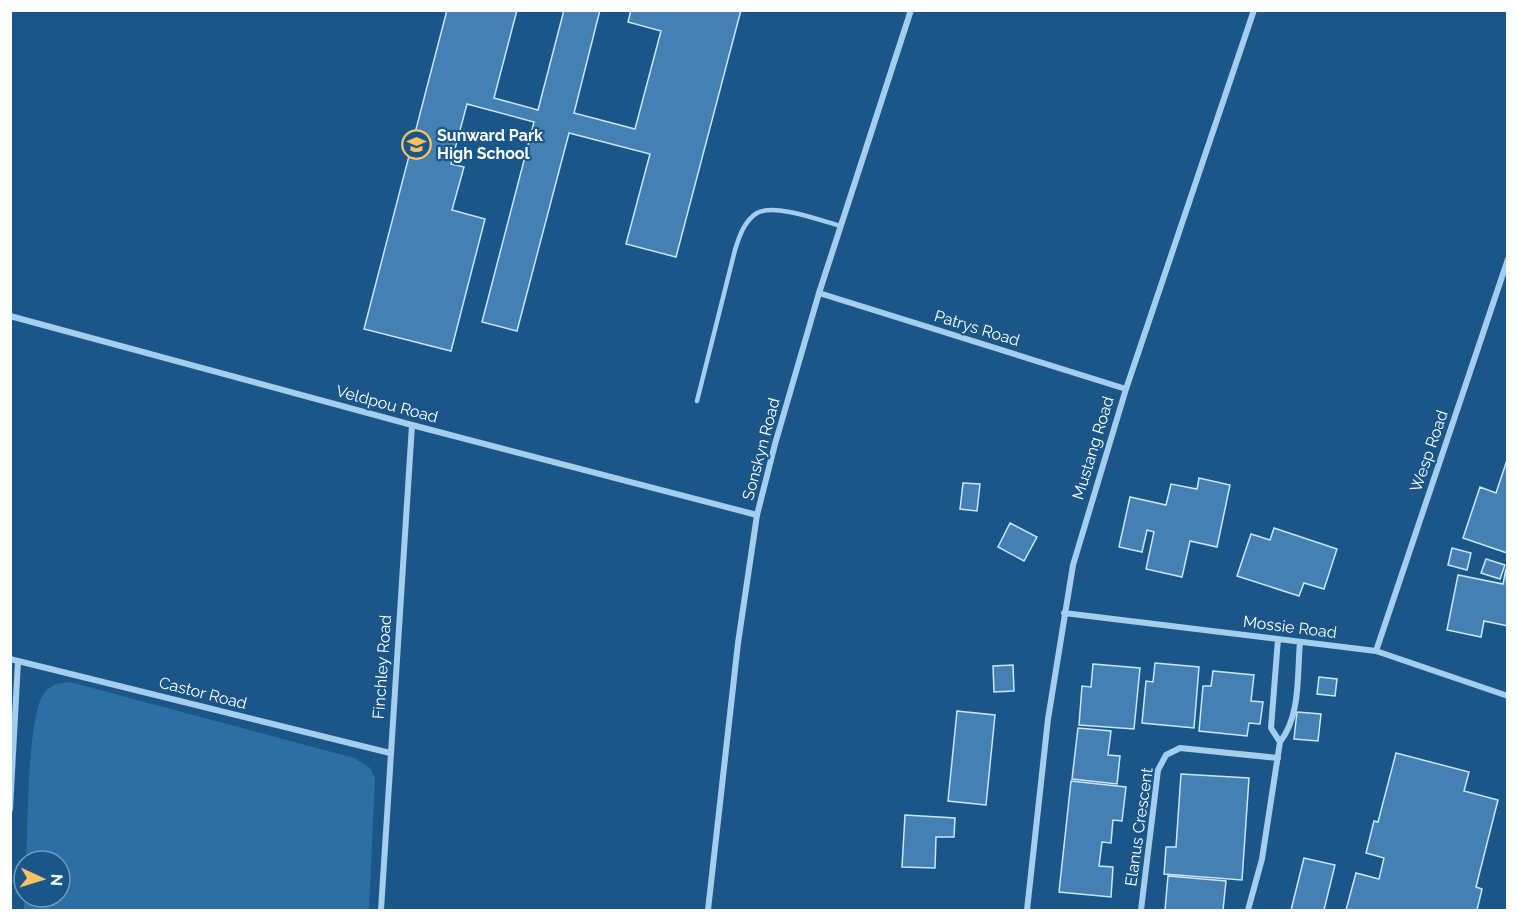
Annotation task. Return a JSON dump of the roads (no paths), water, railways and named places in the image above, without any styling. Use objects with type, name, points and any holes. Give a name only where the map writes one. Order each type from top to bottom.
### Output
[{"type":"street","name":"Sonskyn Road","points":[[708,910],[741,620],[757,515],[775,444],[819,294],[911,10]]},
{"type":"street","name":"Mustang Road","points":[[1027,910],[1048,718],[1064,613],[1082,530],[1126,389],[1254,10]]},
{"type":"street","name":"Wesp Road","points":[[1376,651],[1508,260]]},
{"type":"street","name":"Patrys Road","points":[[819,294],[1126,389]]},
{"type":"street","name":"Veldpou Road","points":[[10,316],[412,425],[757,515]]},
{"type":"street","name":"Finchley Road","points":[[381,910],[412,425]]},
{"type":"street","name":"Mossie Road","points":[[1064,613],[1376,651],[1508,696]]},
{"type":"street","points":[[1278,639],[1271,728],[1280,742]]},
{"type":"street","points":[[1248,910],[1262,859],[1280,742],[1290,729],[1294,712],[1300,642]]},
{"type":"street","name":"Castor Road","points":[[10,658],[390,753]]},
{"type":"street","points":[[10,809],[18,661]]},
{"type":"street","name":"Elanus Crescent","points":[[1141,910],[1158,770],[1166,755],[1180,748],[1278,758]]},
{"type":"lane","points":[[697,401],[735,250],[741,232],[749,221],[757,213],[770,210],[841,226]]},
{"type":"place","name":"Sunward Park High School","points":[[416,144]]}]
